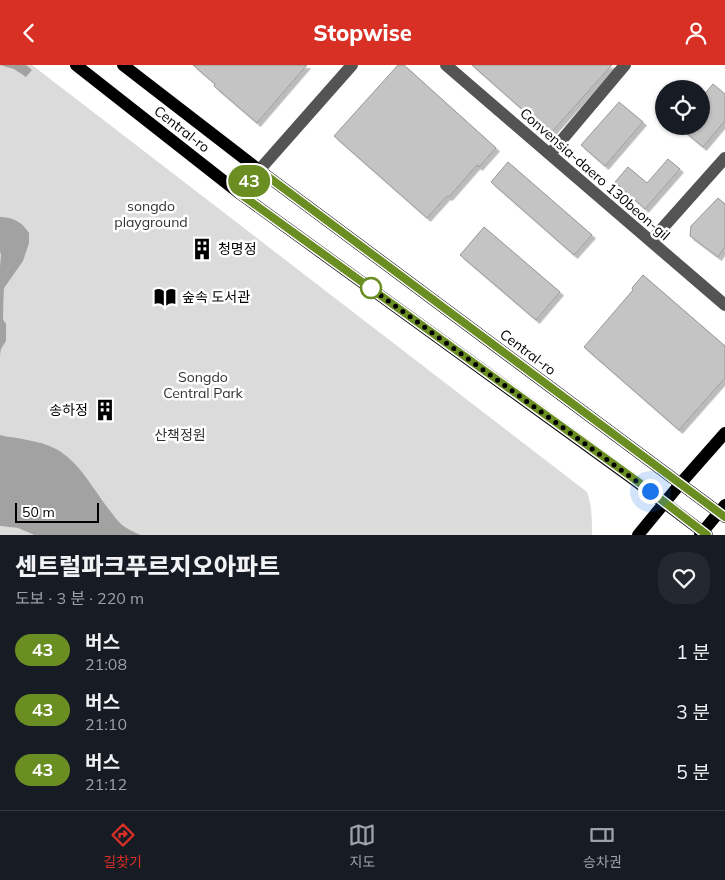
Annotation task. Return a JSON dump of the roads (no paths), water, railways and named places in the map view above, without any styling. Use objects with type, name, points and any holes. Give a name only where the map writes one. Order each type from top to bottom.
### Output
[{"type":"main road","name":"Central-ro","points":[[76,65],[239,193],[665,503],[703,534]]},
{"type":"main road","name":"Central-ro","points":[[123,65],[259,170],[680,484],[723,511]]},
{"type":"main road","points":[[638,535],[725,433]]},
{"type":"main road","points":[[703,534],[723,511]]},
{"type":"street","points":[[239,193],[352,65]]},
{"type":"street","name":"Convensia-daero 130beon-gil","points":[[446,65],[725,305]]},
{"type":"street","points":[[550,154],[625,65]]},
{"type":"street","points":[[651,241],[725,157]]},
{"type":"place","name":"청명정","points":[[202,249]]},
{"type":"place","name":"숲속 도서관","points":[[165,297]]},
{"type":"place","name":"송하정","points":[[105,410]]},
{"type":"park label","name":"songdo playground","points":[[151,214]]},
{"type":"park label","name":"Songdo Central Park","points":[[203,385]]},
{"type":"park label","name":"산책정원","points":[[180,435]]}]
